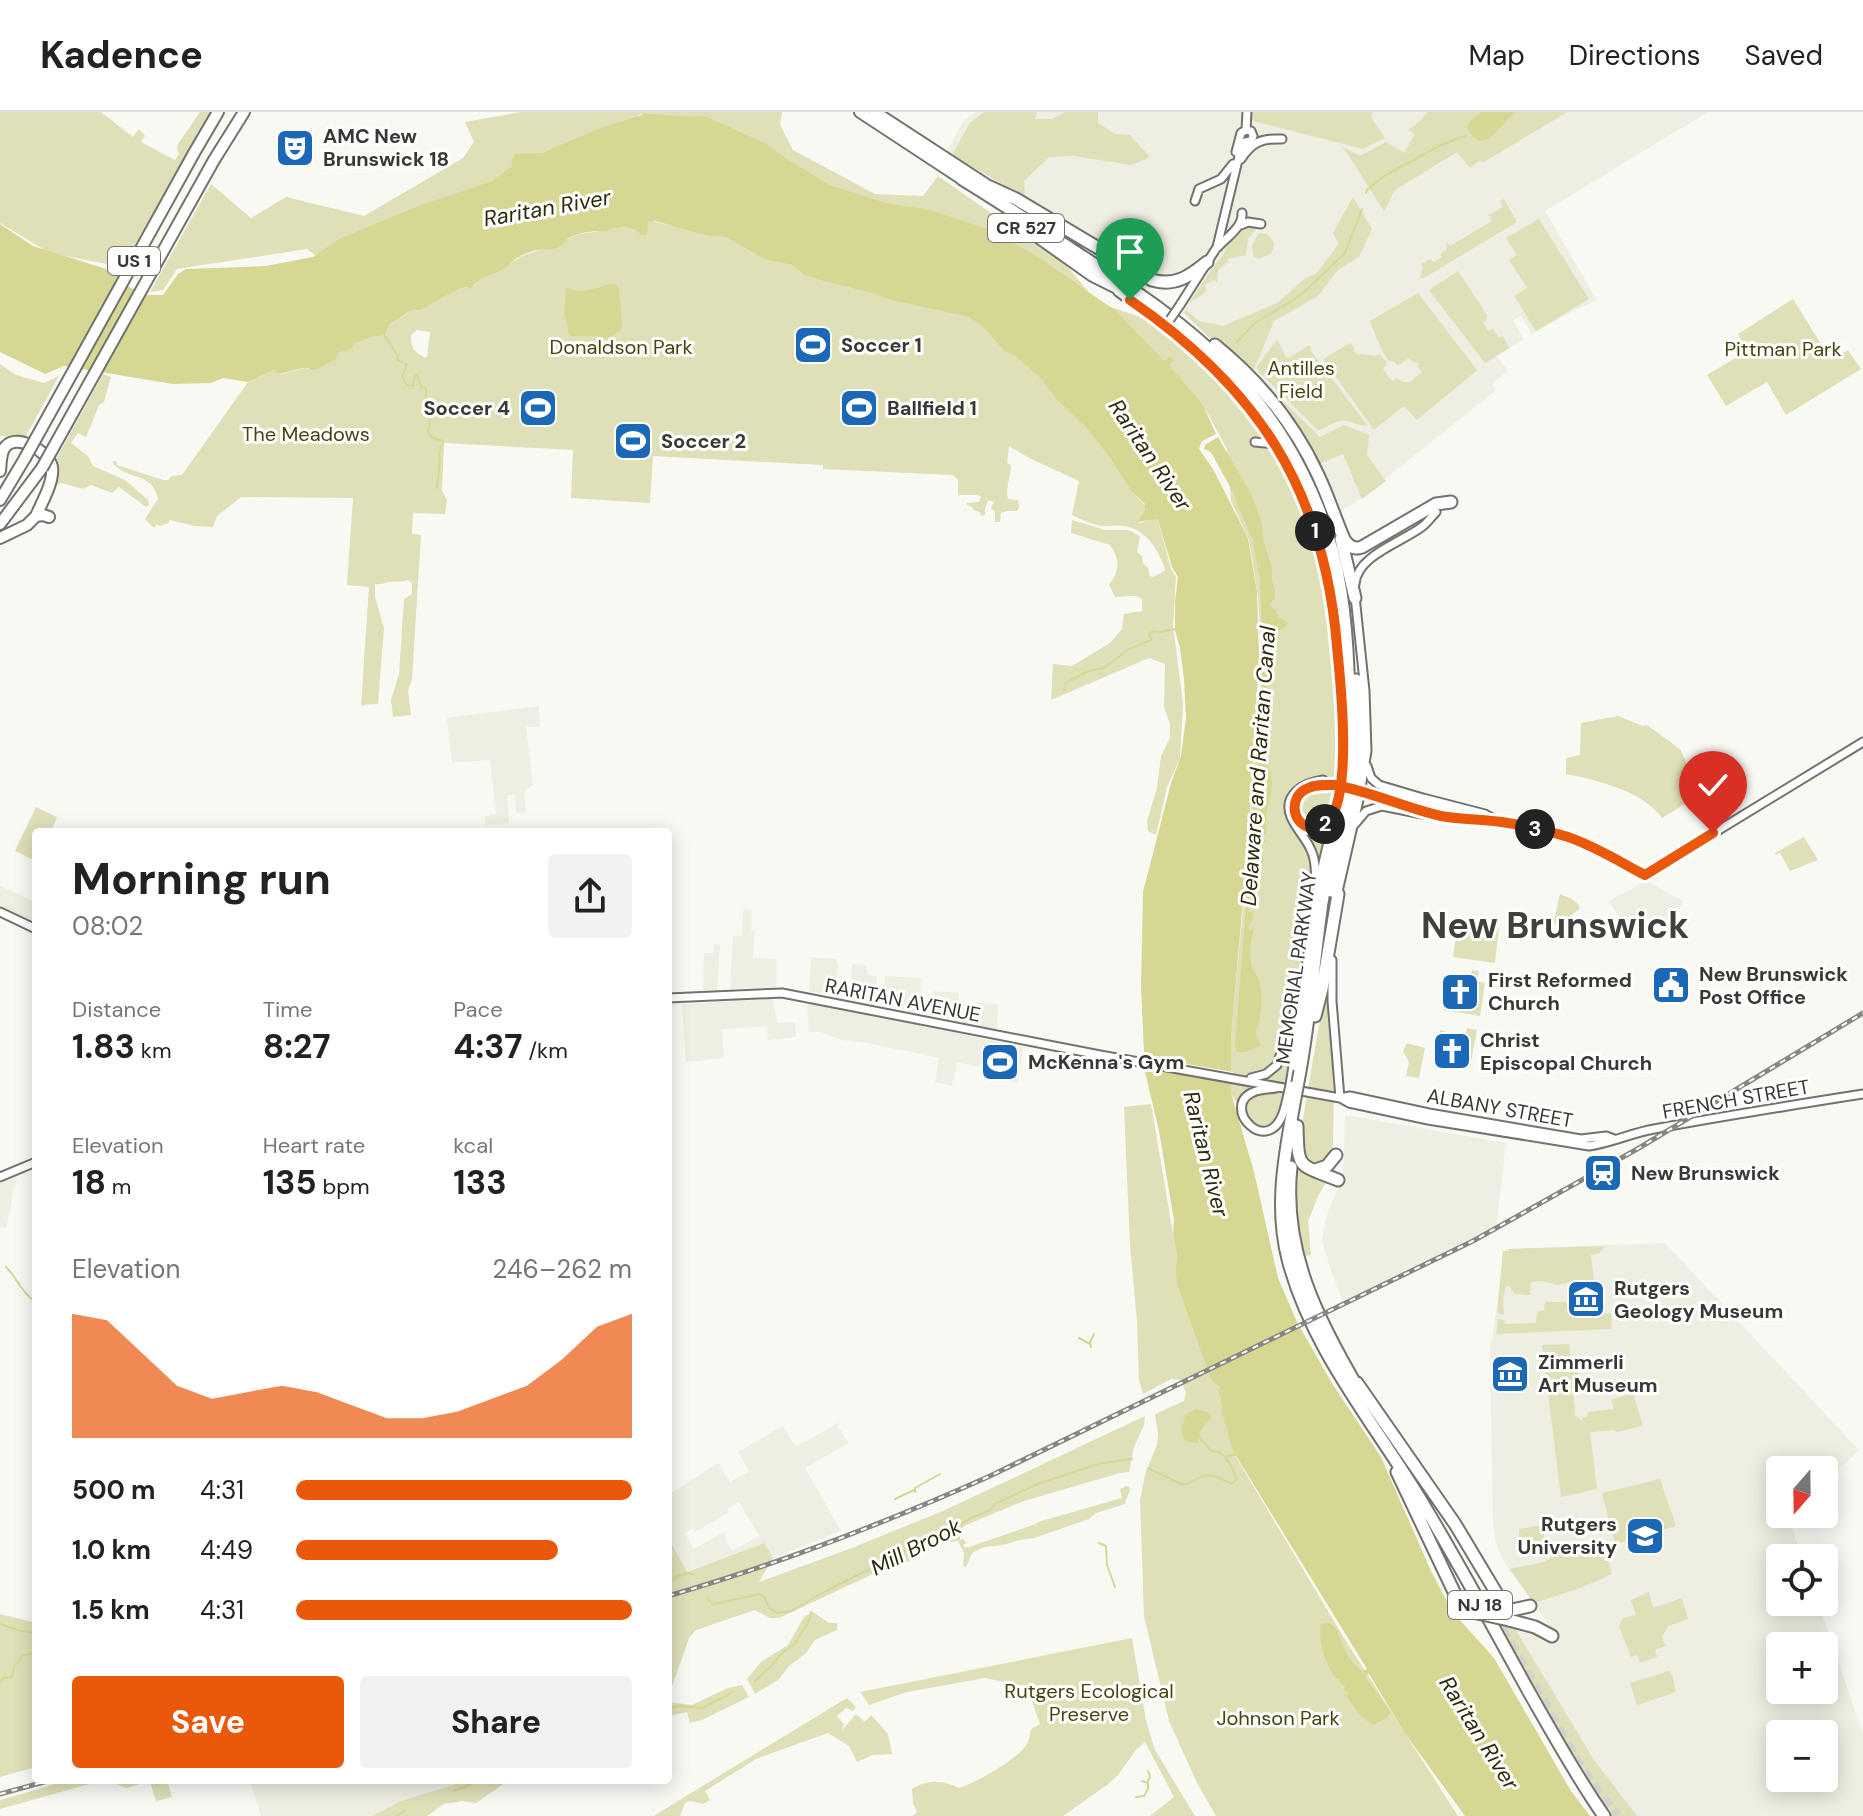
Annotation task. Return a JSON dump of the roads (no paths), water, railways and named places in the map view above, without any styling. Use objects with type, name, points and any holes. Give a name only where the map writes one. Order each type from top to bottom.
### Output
[{"type":"highway","name":"US 1","points":[[0,500],[218,112]]},
{"type":"highway","name":"US 1","points":[[0,524],[42,468],[214,160],[244,112]]},
{"type":"highway","name":"NJ 18","points":[[860,112],[962,179]]},
{"type":"highway","name":"NJ 18","points":[[875,112],[889,116],[990,187]]},
{"type":"highway","name":"CR 527","points":[[962,179],[1092,275],[1126,293],[1168,322]]},
{"type":"highway","name":"MEMORIAL PARKWAY","points":[[962,179],[1144,297],[1210,350],[1246,387],[1280,433],[1300,467],[1321,516],[1335,561],[1342,599],[1351,704],[1351,749],[1346,793],[1324,893],[1311,1002],[1291,1108],[1281,1207],[1285,1244],[1308,1313],[1328,1352],[1376,1429]]},
{"type":"highway","name":"CR 527","points":[[990,187],[1016,199],[1155,281],[1166,283],[1182,280],[1194,273],[1210,256]]},
{"type":"highway","name":"MEMORIAL PARKWAY","points":[[990,187],[1158,297],[1215,345],[1262,398],[1288,435],[1304,462],[1334,534],[1348,600],[1359,717],[1359,762],[1328,911],[1315,1017],[1299,1071]]},
{"type":"highway","points":[[1168,322],[1220,369],[1233,389]]},
{"type":"highway","points":[[1215,345],[1248,376],[1291,428],[1319,476],[1347,544],[1351,547],[1361,548],[1436,504],[1451,502]]},
{"type":"highway","points":[[0,471],[4,448],[13,442],[25,443],[45,455],[50,460],[52,473],[36,516],[27,525],[0,538]]},
{"type":"highway","points":[[36,516],[50,516],[43,500]]},
{"type":"highway","points":[[1339,526],[1355,598]]},
{"type":"highway","points":[[1315,1017],[1338,894]]},
{"type":"highway","points":[[1288,1086],[1291,1108]]},
{"type":"highway","name":"MEMORIAL PARKWAY","points":[[1291,1108],[1297,1126],[1289,1204],[1294,1248],[1310,1292],[1350,1374]]},
{"type":"highway","points":[[1297,1126],[1298,1157],[1304,1166],[1338,1180]]},
{"type":"highway","points":[[1313,1170],[1327,1166],[1336,1155]]},
{"type":"highway","name":"NJ 18","points":[[1350,1374],[1429,1501],[1493,1614]]},
{"type":"highway","points":[[1350,1374],[1455,1524],[1504,1606],[1512,1610],[1531,1607],[1518,1621]]},
{"type":"highway","name":"NJ 18","points":[[1376,1429],[1429,1514],[1589,1794],[1605,1816]]},
{"type":"highway","points":[[1376,1429],[1455,1594],[1466,1608],[1518,1621],[1552,1636]]},
{"type":"main road","points":[[1168,322],[1217,247],[1235,164],[1245,140],[1241,133],[1248,130],[1247,112]]},
{"type":"main road","points":[[1195,201],[1199,189],[1221,179],[1256,142],[1282,139]]},
{"type":"main road","points":[[1210,256],[1239,226],[1242,213]]},
{"type":"main road","points":[[1239,226],[1248,222],[1261,224]]},
{"type":"main road","points":[[1092,275],[1176,335],[1233,389],[1275,444],[1311,518],[1330,591],[1344,737],[1342,775],[1314,909]]},
{"type":"main road","points":[[1264,428],[1262,438],[1255,442],[1275,444]]},
{"type":"main road","points":[[1436,512],[1423,526],[1361,566],[1355,578],[1368,772],[1378,784],[1470,814]]},
{"type":"main road","points":[[1381,795],[1572,838],[1645,875],[1863,742]]},
{"type":"main road","points":[[1340,1098],[1331,977],[1338,894],[1361,793],[1367,751]]},
{"type":"main road","points":[[1322,782],[1300,793],[1294,804],[1295,813],[1300,822],[1312,827],[1322,826],[1333,816]]},
{"type":"main road","points":[[1291,1108],[1278,1124],[1266,1131],[1250,1126],[1242,1115],[1243,1103],[1252,1092],[1288,1086],[1299,1071],[1316,871],[1308,843],[1292,819],[1289,807],[1292,796],[1300,787],[1322,782],[1353,784],[1438,815]]},
{"type":"main road","points":[[1353,829],[1363,814],[1379,806],[1458,818],[1470,814]]},
{"type":"main road","points":[[0,912],[32,927]]},
{"type":"main road","points":[[1241,1079],[1264,1075],[1277,1065],[1297,1007],[1308,962]]},
{"type":"main road","name":"RARITAN AVENUE","points":[[672,998],[782,993],[1241,1079]]},
{"type":"main road","name":"ALBANY STREET","points":[[1241,1079],[1288,1086],[1427,1120],[1583,1146],[1614,1139]]},
{"type":"main road","name":"FRENCH STREET","points":[[1614,1139],[1659,1128],[1863,1094]]},
{"type":"main road","points":[[0,1177],[32,1164]]},
{"type":"water","points":[[1482,112],[1515,112],[1489,139],[1480,141],[1472,136],[1467,127]]},
{"type":"water","name":"Raritan River","points":[[645,114],[707,117],[767,144],[829,185],[886,203],[930,210],[990,230],[1037,256],[1116,311],[1164,361],[1171,356],[1174,360],[1169,365],[1203,405],[1216,434],[1202,441],[1199,449],[1213,469],[1248,538],[1257,592],[1259,658],[1249,831],[1231,1038],[1231,1093],[1254,1172],[1278,1278],[1297,1322],[1333,1385],[1381,1457],[1450,1607],[1494,1658],[1571,1791],[1590,1816],[1465,1816],[1404,1732],[1369,1674],[1365,1676],[1391,1713],[1375,1724],[1361,1716],[1326,1660],[1321,1624],[1329,1623],[1335,1627],[1348,1657],[1362,1672],[1367,1669],[1233,1451],[1222,1412],[1220,1387],[1212,1382],[1178,1288],[1174,1220],[1145,1072],[1141,988],[1143,892],[1181,756],[1186,718],[1184,679],[1175,630],[1178,577],[1158,520],[1137,522],[1145,510],[1145,504],[1131,491],[1086,428],[1056,399],[1041,379],[1015,356],[1004,351],[982,326],[968,317],[823,281],[804,275],[792,265],[761,257],[726,237],[708,236],[655,221],[648,223],[647,235],[639,235],[639,232],[626,227],[607,232],[589,232],[571,237],[554,249],[524,255],[505,269],[481,279],[470,289],[459,289],[421,310],[410,311],[389,325],[386,333],[354,344],[351,349],[338,353],[336,359],[314,370],[304,368],[276,373],[274,370],[248,382],[223,378],[211,383],[173,384],[64,366],[45,374],[0,352],[0,224],[33,246],[119,273],[129,287],[147,295],[163,295],[178,274],[186,269],[266,266],[313,257],[339,239],[416,207],[492,181],[511,167],[514,154],[542,153],[598,129]]},
{"type":"water","points":[[617,285],[619,289],[621,330],[607,339],[571,336],[564,312],[566,289],[584,291]]},
{"type":"water","name":"Delaware and Raritan Canal","points":[[1218,437],[1251,494],[1260,517],[1275,591],[1275,599],[1270,606],[1287,623],[1272,636],[1262,737],[1272,788],[1267,833],[1261,838],[1266,840],[1264,859],[1257,877],[1255,897],[1248,911],[1253,913],[1248,927],[1253,930],[1251,963],[1261,992],[1255,1032],[1261,1046],[1245,1052],[1237,1052],[1235,1045],[1257,787],[1263,657],[1260,581],[1253,540],[1235,496],[1212,454],[1204,449]]},
{"type":"water","points":[[1196,1409],[1208,1412],[1211,1417],[1200,1432],[1198,1443],[1186,1441],[1182,1434],[1186,1414]]},
{"type":"waterway","points":[[1366,193],[1384,176],[1441,145],[1465,136]]},
{"type":"waterway","points":[[1236,343],[1255,323],[1301,295],[1345,253],[1362,209]]},
{"type":"waterway","points":[[382,332],[397,359],[407,365],[402,377],[407,385],[413,386],[417,375],[421,386],[426,389],[426,409],[430,421],[428,432],[433,438],[443,441],[437,488]]},
{"type":"waterway","points":[[1064,689],[1066,683],[1086,672],[1103,668],[1131,648],[1152,640],[1149,634],[1153,631],[1176,629]]},
{"type":"waterway","points":[[6,1267],[32,1299]]},
{"type":"waterway","points":[[1091,1347],[1094,1334]]},
{"type":"waterway","points":[[1079,1338],[1090,1344]]},
{"type":"waterway","points":[[1199,1436],[1211,1451],[1225,1457],[1237,1454]]},
{"type":"waterway","name":"Mill Brook","points":[[1148,1468],[1183,1485],[1207,1475],[1232,1484],[1236,1479],[1225,1457]]},
{"type":"waterway","name":"Mill Brook","points":[[707,1598],[713,1604],[759,1594],[777,1613],[791,1611],[1035,1485],[1098,1464],[1132,1459]]},
{"type":"waterway","points":[[915,1492],[915,1488],[940,1474]]},
{"type":"waterway","points":[[895,1499],[914,1490]]},
{"type":"waterway","points":[[1099,1543],[1106,1546],[1107,1565],[1115,1587]]},
{"type":"waterway","name":"Mill Brook","points":[[672,1579],[693,1574]]},
{"type":"waterway","points":[[755,1681],[794,1645],[811,1612]]},
{"type":"waterway","name":"Mill Brook","points":[[0,1624],[32,1632]]},
{"type":"waterway","points":[[0,1682],[3,1678],[12,1677],[14,1667],[23,1655],[32,1654]]},
{"type":"waterway","points":[[672,1707],[702,1708],[731,1693]]},
{"type":"waterway","points":[[1148,1771],[1148,1781]]},
{"type":"waterway","points":[[1136,1797],[1144,1796],[1148,1789],[1148,1783],[1142,1781]]},
{"type":"waterway","points":[[454,1791],[471,1784]]},
{"type":"waterway","points":[[396,1816],[405,1811]]},
{"type":"tunnel","points":[[1493,1614],[1575,1759],[1617,1816]]},
{"type":"railway","points":[[672,1595],[831,1542],[990,1476],[1473,1241],[1639,1148],[1863,1013]]},
{"type":"railway","points":[[0,1794],[36,1784]]},
{"type":"place","name":"AMC New Brunswick 18","points":[[295,148]]},
{"type":"place","name":"Soccer 1","points":[[813,345]]},
{"type":"place","name":"Soccer 4","points":[[538,408]]},
{"type":"place","name":"Ballfield 1","points":[[859,408]]},
{"type":"place","name":"Soccer 2","points":[[633,441]]},
{"type":"place","name":"New Brunswick Post Office","points":[[1671,985]]},
{"type":"place","name":"First Reformed Church","points":[[1460,992]]},
{"type":"place","name":"Christ Episcopal Church","points":[[1452,1051]]},
{"type":"place","name":"McKenna's Gym","points":[[1000,1062]]},
{"type":"place","name":"New Brunswick","points":[[1603,1173]]},
{"type":"place","name":"Rutgers Geology Museum","points":[[1586,1299]]},
{"type":"place","name":"Zimmerli Art Museum","points":[[1510,1374]]},
{"type":"place","name":"Rutgers University","points":[[1645,1536]]},
{"type":"district","name":"New Brunswick","points":[[1555,925]]},
{"type":"park label","name":"Donaldson Park","points":[[621,347]]},
{"type":"park label","name":"Pittman Park","points":[[1783,349]]},
{"type":"park label","name":"Antilles Field","points":[[1301,380]]},
{"type":"park label","name":"The Meadows","points":[[306,434]]},
{"type":"park label","name":"Rutgers Ecological Preserve","points":[[1089,1702]]},
{"type":"park label","name":"Johnson Park","points":[[1278,1718]]}]
